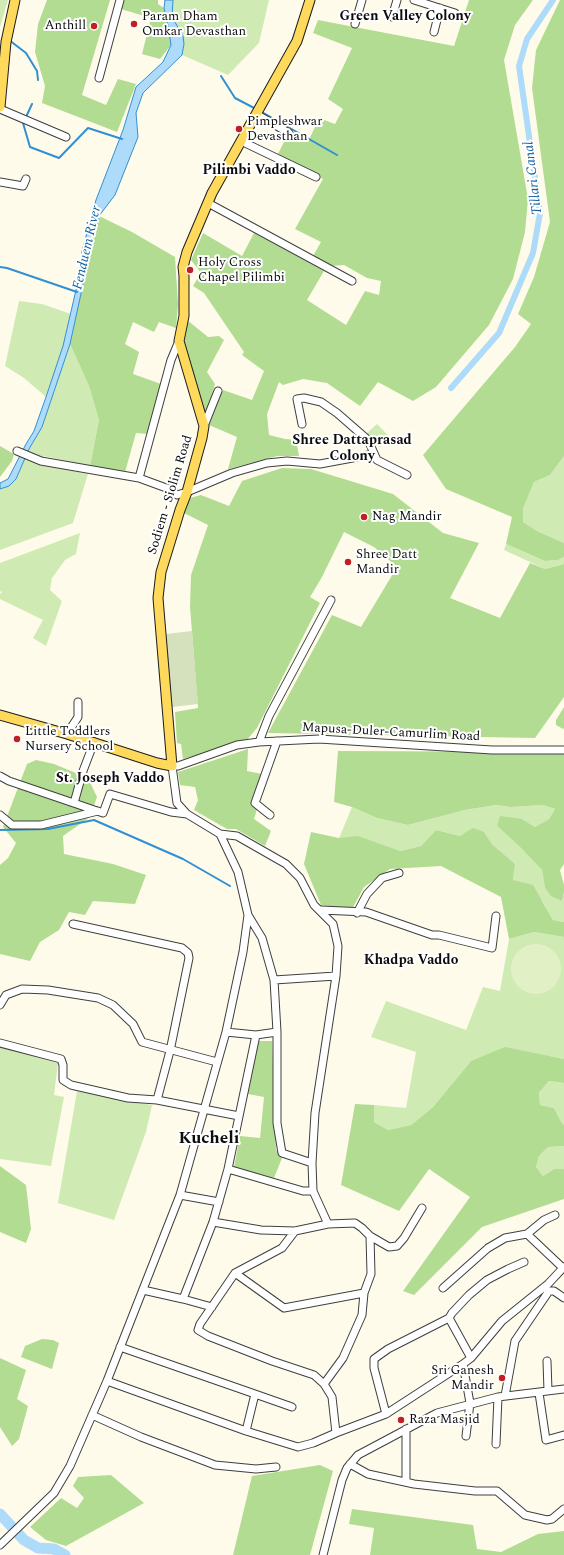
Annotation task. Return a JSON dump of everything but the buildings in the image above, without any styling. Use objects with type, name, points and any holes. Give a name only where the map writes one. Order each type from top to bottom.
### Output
[{"type":"main road","points":[[0,108],[6,42],[15,0]]},
{"type":"main road","name":"Sodiem - Siolim Road","points":[[172,766],[158,598],[161,572],[187,492],[204,426],[179,341],[184,316],[184,276],[182,267],[186,252],[212,193],[297,41],[310,0]]},
{"type":"main road","points":[[0,716],[67,734],[157,763],[172,766]]},
{"type":"street","points":[[99,78],[120,0]]},
{"type":"street","points":[[355,24],[362,0]]},
{"type":"street","points":[[392,17],[397,0]]},
{"type":"street","points":[[414,0],[455,13]]},
{"type":"street","points":[[434,32],[440,8]]},
{"type":"street","points":[[0,108],[66,137]]},
{"type":"street","points":[[256,114],[289,133]]},
{"type":"street","points":[[241,141],[316,177]]},
{"type":"street","points":[[0,182],[23,186],[26,179]]},
{"type":"street","points":[[208,203],[352,281]]},
{"type":"street","points":[[139,478],[171,360],[179,341]]},
{"type":"street","points":[[204,426],[218,391]]},
{"type":"street","points":[[302,424],[297,399],[304,398],[321,402],[337,413],[368,440],[377,460],[407,475]]},
{"type":"street","points":[[17,451],[41,461],[139,478],[169,489],[177,495],[232,473],[267,463],[287,461],[320,464],[374,454]]},
{"type":"street","points":[[259,742],[269,716],[331,600]]},
{"type":"street","points":[[67,734],[78,717],[78,702]]},
{"type":"street","name":"Mapusa-Duler-Camurlim Road","points":[[172,766],[178,766],[237,745],[259,742],[319,739],[492,750],[564,750]]},
{"type":"street","points":[[270,815],[254,803],[277,741]]},
{"type":"street","points":[[74,803],[94,742]]},
{"type":"street","points":[[172,766],[177,804],[187,814],[220,834],[237,836],[286,864],[300,878],[314,905],[321,910],[333,924],[338,946],[336,976],[315,1113],[312,1163],[313,1191],[328,1224]]},
{"type":"street","points":[[0,776],[10,781],[103,813],[110,794],[171,812],[187,814]]},
{"type":"street","points":[[0,815],[2,815],[12,825],[41,825],[98,811]]},
{"type":"street","points":[[220,834],[238,872],[248,915],[262,938],[274,980],[277,1032],[277,1123],[282,1153],[312,1163]]},
{"type":"street","points":[[357,913],[367,894],[382,878],[399,872]]},
{"type":"street","points":[[321,910],[357,913],[366,912],[432,935],[438,935],[492,948],[496,916]]},
{"type":"street","points":[[0,1545],[54,1493],[70,1466],[107,1381],[143,1290],[180,1195],[226,1032],[243,952],[248,915]]},
{"type":"street","points":[[72,924],[182,948],[188,953],[189,958],[170,1051],[157,1100]]},
{"type":"street","points":[[274,980],[336,976]]},
{"type":"street","points":[[0,1005],[6,995],[22,989],[48,990],[98,998],[113,1005],[133,1024],[142,1042],[170,1051],[217,1062]]},
{"type":"street","points":[[226,1032],[256,1035],[277,1032]]},
{"type":"street","points":[[183,1299],[213,1222],[219,1202],[228,1169],[256,1035]]},
{"type":"street","points":[[0,1043],[61,1059],[63,1065],[63,1080],[71,1085],[128,1098],[157,1100],[239,1116]]},
{"type":"street","points":[[228,1169],[302,1192],[313,1191]]},
{"type":"street","points":[[180,1195],[219,1202]]},
{"type":"street","points":[[213,1222],[261,1230],[295,1231],[328,1224],[355,1223],[370,1236],[389,1247],[397,1246],[404,1238],[422,1208]]},
{"type":"street","points":[[443,1288],[488,1248],[505,1238],[527,1234],[544,1220],[554,1215]]},
{"type":"street","points":[[295,1231],[282,1248],[235,1273],[200,1324],[198,1330],[208,1336],[314,1375],[324,1384],[332,1397],[336,1433]]},
{"type":"street","points":[[107,1381],[246,1431],[298,1447],[313,1443],[386,1414],[463,1364],[471,1358],[502,1321],[548,1284],[564,1268],[527,1234]]},
{"type":"street","points":[[324,1384],[343,1358],[362,1315],[364,1293],[371,1274],[370,1236]]},
{"type":"street","points":[[386,1414],[374,1368],[374,1359],[388,1349],[449,1318],[470,1295],[487,1280],[524,1262]]},
{"type":"street","points":[[235,1273],[284,1308],[364,1293]]},
{"type":"street","points":[[143,1290],[212,1307]]},
{"type":"street","points":[[496,1444],[501,1396],[516,1341],[549,1291],[554,1291],[564,1298]]},
{"type":"street","points":[[449,1318],[471,1358]]},
{"type":"street","points":[[120,1347],[292,1406]]},
{"type":"street","points":[[547,1362],[548,1391]]},
{"type":"street","points":[[463,1364],[470,1403],[466,1436]]},
{"type":"street","points":[[323,1555],[342,1480],[347,1468],[358,1455],[437,1413],[501,1396],[539,1393],[564,1389]]},
{"type":"street","points":[[539,1393],[546,1440],[564,1435]]},
{"type":"street","points":[[246,1431],[255,1394]]},
{"type":"street","points":[[92,1415],[141,1437],[215,1465],[256,1469],[276,1467]]},
{"type":"street","points":[[406,1429],[406,1482]]},
{"type":"street","points":[[350,1464],[368,1474],[406,1482],[475,1491],[497,1491],[525,1515],[547,1520],[552,1519],[564,1509]]},
{"type":"green space","points":[[0,0],[8,0],[0,27]]},
{"type":"green space","points":[[47,0],[110,0],[82,95],[106,105],[118,79],[136,84],[117,132],[42,103],[45,86],[35,52],[38,24]]},
{"type":"green space","points":[[123,0],[158,0],[158,4],[164,8],[171,45],[160,59],[142,54],[151,18],[121,9]]},
{"type":"green space","points":[[173,0],[269,0],[259,43],[228,75],[182,55],[184,44],[172,17]]},
{"type":"green space","points":[[469,0],[533,0],[515,25],[504,60],[528,199],[525,232],[513,279],[489,325],[436,387],[413,401],[378,382],[360,406],[327,383],[303,379],[283,385],[279,382],[267,414],[269,435],[296,440],[299,456],[277,456],[228,469],[237,437],[209,425],[223,390],[252,400],[264,371],[242,355],[244,352],[204,293],[193,286],[201,273],[191,260],[203,233],[242,256],[254,233],[324,271],[307,300],[346,325],[365,291],[379,295],[381,281],[367,278],[344,265],[331,266],[313,256],[321,242],[295,229],[323,179],[278,154],[289,132],[308,142],[319,118],[335,124],[343,109],[328,99],[352,48],[313,33],[318,20],[454,46]]},
{"type":"green space","points":[[560,0],[564,0],[564,456],[550,475],[534,482],[523,509],[523,522],[537,531],[564,543],[564,557],[558,560],[545,561],[506,544],[512,517],[446,489],[423,455],[515,347],[531,324],[518,314],[534,277],[550,222],[532,88],[536,50]]},
{"type":"green space","points":[[99,216],[132,232],[175,257],[178,304],[176,328],[159,322],[154,332],[133,322],[125,344],[139,352],[133,374],[161,384],[148,434],[136,433],[125,472],[90,466],[99,420],[89,386],[70,344],[89,251]]},
{"type":"green space","points":[[19,301],[42,304],[71,314],[63,346],[46,397],[24,378],[5,366]]},
{"type":"green space","points":[[187,320],[208,337],[219,336],[224,340],[207,372],[215,384],[207,409],[204,413],[184,344]]},
{"type":"green space","points":[[70,344],[89,386],[99,420],[90,466],[44,456],[42,464],[88,474],[73,523],[0,550],[0,489],[9,486],[16,479],[29,449],[42,427]]},
{"type":"green space","points":[[377,424],[390,437],[380,447],[367,433]]},
{"type":"green space","points":[[0,446],[14,454],[12,461],[0,477]]},
{"type":"green space","points":[[564,456],[564,543],[537,531],[523,522],[523,509],[534,482],[550,475]]},
{"type":"green space","points":[[282,468],[311,469],[393,494],[443,533],[479,543],[450,598],[500,618],[530,563],[545,569],[564,564],[564,697],[535,738],[268,733],[332,615],[361,627],[397,567],[374,547],[344,532],[322,577],[310,597],[320,603],[257,728],[246,741],[183,759],[181,744],[177,743],[175,712],[198,708],[190,607],[191,575],[208,525],[184,513],[190,498],[201,495],[229,506],[242,481]]},
{"type":"green space","points":[[80,533],[76,554],[65,560],[52,578],[50,590],[62,601],[46,646],[33,638],[43,620],[0,599],[0,594],[2,592],[0,591],[0,563]]},
{"type":"green space","points":[[506,544],[545,561],[558,560],[564,557],[564,564],[545,569],[504,550]]},
{"type":"green space","points":[[192,631],[198,704],[172,707],[166,634]]},
{"type":"green space","points":[[564,707],[563,729],[556,725],[556,720]]},
{"type":"green space","points":[[248,749],[247,771],[267,775],[254,819],[271,831],[265,846],[236,829],[227,829],[194,810],[198,800],[195,787],[180,785],[178,772]]},
{"type":"green space","points":[[338,751],[564,752],[564,864],[560,870],[564,885],[562,901],[551,896],[545,888],[542,870],[497,826],[500,816],[522,819],[535,827],[549,819],[555,809],[543,805],[511,807],[496,805],[465,810],[408,825],[377,818],[352,807],[334,802]]},
{"type":"green space","points":[[36,760],[54,764],[88,778],[97,797],[90,817],[63,836],[64,854],[113,864],[146,875],[135,904],[93,901],[85,915],[69,912],[59,930],[40,942],[30,961],[0,954],[0,865],[8,858],[16,843],[3,827],[27,764]]},
{"type":"green space","points":[[496,805],[511,807],[543,805],[555,809],[549,819],[535,827],[522,819],[497,826],[542,870],[545,888],[562,901],[564,892],[564,922],[553,920],[542,900],[513,880],[515,864],[492,844],[484,832],[460,836],[436,830],[421,846],[400,851],[379,845],[339,838],[352,807],[377,818],[408,825],[465,810]]},
{"type":"green space","points":[[473,828],[484,832],[492,844],[515,864],[513,880],[533,885],[553,920],[564,922],[564,937],[534,932],[509,939],[501,897],[441,866],[390,869],[364,887],[352,909],[321,905],[304,864],[311,832],[339,838],[358,836],[400,851],[421,846],[436,830],[460,836]]},
{"type":"green space","points":[[534,932],[564,937],[564,1059],[549,1056],[471,1061],[433,1107],[411,1125],[388,1130],[374,1122],[374,1105],[406,1108],[416,1052],[371,1037],[386,1001],[466,1030],[483,987],[500,991],[509,939]]},
{"type":"green space","points":[[536,944],[545,946],[556,955],[561,969],[559,978],[550,989],[536,994],[527,992],[516,983],[511,969],[513,960],[522,949]]},
{"type":"green space","points":[[258,1041],[272,1041],[276,1150],[282,1158],[274,1178],[234,1167],[240,1136],[260,1138],[264,1097],[248,1094]]},
{"type":"green space","points":[[0,1047],[58,1063],[54,1095],[64,1097],[51,1166],[0,1159]]},
{"type":"green space","points":[[505,1047],[564,1059],[564,1083],[549,1081],[539,1092],[540,1105],[554,1108],[564,1125],[564,1146],[548,1147],[539,1156],[536,1167],[543,1176],[554,1169],[564,1169],[564,1199],[482,1227],[414,1295],[403,1291],[470,1197],[429,1169],[399,1211],[341,1185],[355,1104],[374,1105],[374,1122],[388,1130],[411,1125],[433,1107],[471,1061]]},
{"type":"green space","points":[[549,1081],[564,1083],[564,1125],[561,1123],[554,1108],[540,1105],[539,1091]]},
{"type":"green space","points":[[77,1091],[152,1105],[146,1132],[114,1220],[58,1203]]},
{"type":"green space","points":[[564,1146],[564,1169],[554,1169],[543,1176],[536,1167],[539,1156],[548,1147]]},
{"type":"green space","points":[[0,1166],[26,1185],[31,1229],[26,1243],[0,1232]]},
{"type":"green space","points":[[42,1339],[53,1340],[59,1343],[52,1369],[21,1357],[25,1346]]},
{"type":"green space","points":[[0,1358],[26,1370],[17,1399],[28,1406],[19,1439],[12,1446],[0,1427]]},
{"type":"green space","points":[[320,1465],[333,1471],[310,1555],[233,1555],[252,1476]]},
{"type":"green space","points":[[111,1475],[144,1503],[66,1546],[46,1540],[30,1527],[61,1498],[77,1508],[84,1498],[73,1486],[78,1477]]},
{"type":"green space","points":[[352,1509],[473,1525],[477,1549],[501,1552],[538,1534],[564,1531],[564,1555],[370,1555],[374,1528],[349,1524]]},
{"type":"water","points":[[165,0],[173,0],[172,17],[183,36],[184,44],[182,55],[143,93],[136,113],[138,137],[115,195],[99,216],[89,251],[70,344],[42,427],[29,449],[16,479],[9,486],[0,489],[0,483],[8,479],[34,431],[46,397],[63,346],[79,277],[82,251],[96,200],[123,130],[136,87],[163,62],[171,45],[164,8]]},
{"type":"waterway","name":"Tillari Canal","points":[[451,388],[499,333],[533,253],[540,213],[519,66],[527,39],[553,0]]},
{"type":"waterway","points":[[9,40],[26,53],[37,71],[38,80]]},
{"type":"waterway","points":[[221,76],[235,98],[256,109]]},
{"type":"waterway","points":[[26,117],[32,104]]},
{"type":"waterway","points":[[260,111],[337,155]]},
{"type":"waterway","points":[[24,121],[23,123],[30,147],[59,158],[88,128],[122,139]]},
{"type":"waterway","points":[[0,267],[7,268],[77,292]]},
{"type":"waterway","points":[[0,830],[48,829],[94,820],[183,859],[230,886]]},
{"type":"waterway","name":"Fenduem River","points":[[0,1514],[24,1540],[38,1548],[54,1549],[65,1555]]},
{"type":"place","name":"Param Dham Omkar Devasthan","points":[[134,24]]},
{"type":"place","name":"Anthill","points":[[94,26]]},
{"type":"place","name":"Pimpleshwar Devasthan","points":[[239,129]]},
{"type":"place","name":"Holy Cross Chapel Pilimbi","points":[[190,270]]},
{"type":"place","name":"Nag Mandir","points":[[364,517]]},
{"type":"place","name":"Shree Datt Mandir","points":[[348,562]]},
{"type":"place","name":"Little Toddlers Nursery School","points":[[17,739]]},
{"type":"place","name":"Sri Ganesh Mandir","points":[[502,1378]]},
{"type":"place","name":"Raza Masjid","points":[[401,1420]]},
{"type":"district","name":"Green Valley Colony","points":[[405,17]]},
{"type":"district","name":"Pilimbi Vaddo","points":[[249,171]]},
{"type":"district","name":"Shree Dattaprasad Colony","points":[[352,450]]},
{"type":"district","name":"St. Joseph Vaddo","points":[[110,779]]},
{"type":"district","name":"Khadpa Vaddo","points":[[411,961]]},
{"type":"district","name":"Kucheli","points":[[209,1140]]}]
